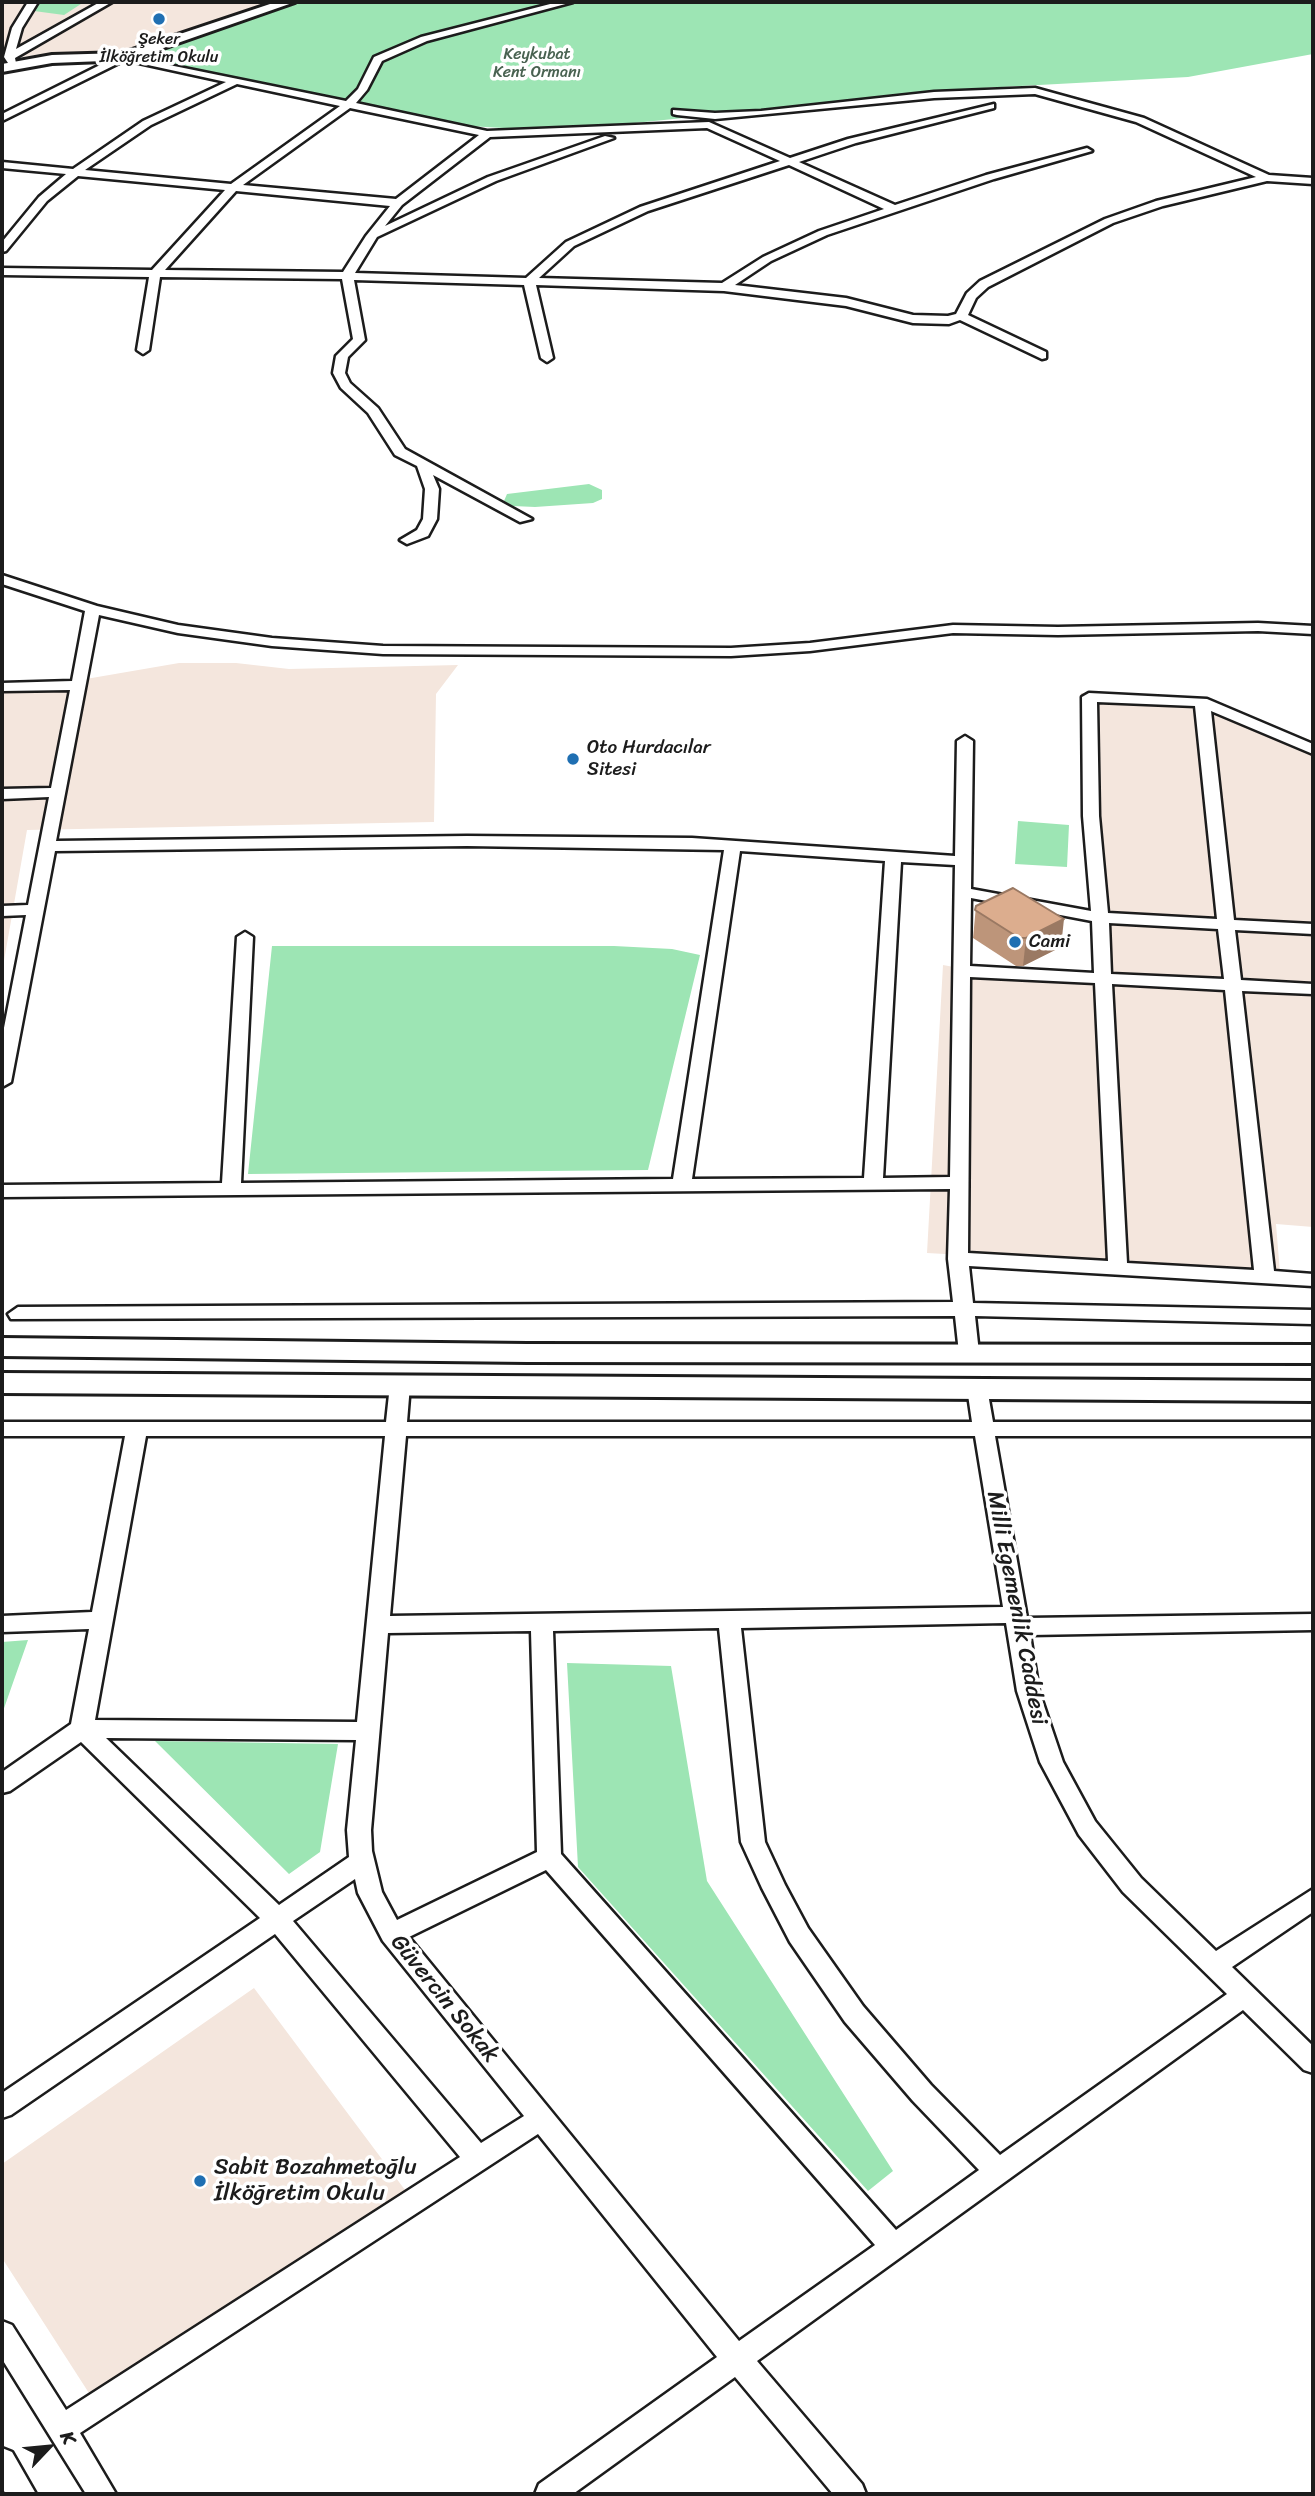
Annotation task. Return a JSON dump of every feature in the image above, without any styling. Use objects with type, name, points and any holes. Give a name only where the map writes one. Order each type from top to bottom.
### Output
[{"type":"street","points":[[8,63],[17,28],[33,2]]},
{"type":"street","points":[[8,63],[107,2]]},
{"type":"street","points":[[2,118],[124,57],[288,2]]},
{"type":"street","points":[[143,349],[155,274],[233,187],[348,105],[362,90],[375,62],[387,53],[436,35],[568,2]]},
{"type":"street","points":[[8,63],[62,58],[124,57],[487,134],[713,125],[788,163],[896,210]]},
{"type":"street","points":[[2,249],[30,213],[74,172],[148,123],[236,81]]},
{"type":"street","points":[[677,112],[715,116],[761,114],[934,96],[1035,91],[1140,120],[1267,178]]},
{"type":"street","points":[[529,281],[570,244],[645,209],[912,124],[990,106]]},
{"type":"street","points":[[370,238],[445,200],[516,169],[650,127]]},
{"type":"street","points":[[487,134],[398,202],[370,238],[347,276],[359,340],[340,361],[341,380],[373,411],[395,447],[423,465],[525,519]]},
{"type":"street","points":[[724,287],[760,264],[801,243],[990,177],[1087,151]]},
{"type":"street","points":[[2,165],[398,202]]},
{"type":"street","points":[[961,316],[971,296],[984,284],[1109,221],[1160,203],[1267,178],[1313,181]]},
{"type":"street","points":[[2,272],[347,276],[724,287],[846,302],[921,320],[949,320],[961,316],[1042,355]]},
{"type":"street","points":[[529,281],[547,358]]},
{"type":"street","points":[[407,540],[425,531],[432,510],[432,489],[423,465]]},
{"type":"street","points":[[2,579],[93,609],[168,627],[236,638],[407,651],[731,652],[810,647],[912,632],[965,629],[1313,630]]},
{"type":"street","points":[[2,1082],[4,1057],[93,609]]},
{"type":"street","points":[[2,687],[78,685]]},
{"type":"street","points":[[1118,1269],[1100,918],[1091,816],[1089,697],[1202,702],[1313,749]]},
{"type":"street","points":[[1202,702],[1265,1278]]},
{"type":"street","points":[[964,741],[958,1259],[969,1353]]},
{"type":"street","points":[[2,794],[58,792]]},
{"type":"street","points":[[47,846],[467,841],[733,846],[963,861]]},
{"type":"street","points":[[682,1185],[733,846]]},
{"type":"street","points":[[873,1184],[893,857]]},
{"type":"street","points":[[963,892],[1100,918],[1313,929]]},
{"type":"street","points":[[2,911],[35,910]]},
{"type":"street","points":[[231,1189],[245,937]]},
{"type":"street","points":[[962,971],[1313,989]]},
{"type":"street","points":[[2,1191],[959,1183]]},
{"type":"street","points":[[958,1259],[1313,1280]]},
{"type":"street","points":[[18,1314],[964,1309],[1313,1317]]},
{"type":"street","points":[[2,1347],[527,1353],[1313,1354]]},
{"type":"street","points":[[2,1383],[1313,1391]]},
{"type":"street","name":"Güvercin Sokak","points":[[400,1385],[359,1830],[362,1861],[370,1894],[392,1934],[847,2493]]},
{"type":"street","name":"Milli Egemenlik Caddesi","points":[[976,1388],[1037,1727],[1070,1798],[1087,1828],[1132,1885],[1313,2062]]},
{"type":"street","points":[[2,1429],[1313,1429]]},
{"type":"street","points":[[82,1729],[137,1429]]},
{"type":"street","points":[[2,1624],[102,1620]]},
{"type":"street","points":[[378,1625],[729,1620],[1313,1622]]},
{"type":"street","points":[[729,1620],[753,1842],[774,1888],[799,1935],[854,2014],[922,2093],[998,2171]]},
{"type":"street","points":[[542,1623],[549,1857],[893,2246]]},
{"type":"street","points":[[82,1729],[277,1919],[478,2159]]},
{"type":"street","points":[[2,1784],[82,1729],[368,1731]]},
{"type":"street","points":[[392,1934],[549,1857]]},
{"type":"street","points":[[2,2107],[362,1861]]},
{"type":"street","points":[[1213,1966],[1313,1899]]},
{"type":"street","points":[[549,2494],[1244,1995]]},
{"type":"street","points":[[61,2429],[540,2119]]},
{"type":"street","points":[[2,2334],[102,2494]]},
{"type":"street","points":[[2,2462],[22,2494]]},
{"type":"shaded area","points":[[2,2],[276,2],[133,51],[42,54],[2,60]]},
{"type":"shaded area","points":[[179,663],[236,663],[289,669],[458,665],[436,694],[434,822],[27,830],[2,972],[2,686],[51,685]]},
{"type":"shaded area","points":[[1081,693],[1211,704],[1313,741],[1313,1227],[1276,1224],[1280,1273],[927,1253],[943,965],[970,970],[1073,975],[1104,972]]},
{"type":"shaded area","name":"Sabit Bozahmetoğlu İlköğretim Okulu","points":[[254,1988],[411,2198],[96,2404],[2,2258],[2,2164]]},
{"type":"green space","points":[[40,2],[84,2],[64,15],[34,11]]},
{"type":"green space","name":"Keykubat Kent Ormanı","points":[[272,2],[1313,2],[1313,54],[1188,77],[983,88],[584,128],[521,129],[468,126],[140,57],[133,51]]},
{"type":"green space","points":[[589,484],[602,490],[602,499],[593,503],[535,507],[513,506],[504,501],[507,494]]},
{"type":"green space","points":[[1018,821],[1069,825],[1067,867],[1015,864]]},
{"type":"green space","points":[[272,946],[614,946],[672,949],[700,955],[648,1170],[248,1174]]},
{"type":"green space","points":[[28,1640],[2,1714],[2,1642]]},
{"type":"green space","points":[[567,1663],[671,1666],[707,1881],[893,2171],[868,2191],[578,1867]]},
{"type":"green space","points":[[155,1741],[338,1744],[320,1852],[289,1874]]},
{"type":"building","points":[[1013,888],[1064,919],[1026,938],[1019,938],[975,910],[976,906]]},
{"type":"place","name":"Şeker İlköğretim Okulu","points":[[159,19]]},
{"type":"place","name":"Oto Hurdacılar Sitesi","points":[[573,759]]},
{"type":"place","name":"Cami","points":[[1015,942]]},
{"type":"place","name":"Sabit Bozahmetoğlu İlköğretim Okulu","points":[[200,2181]]}]
